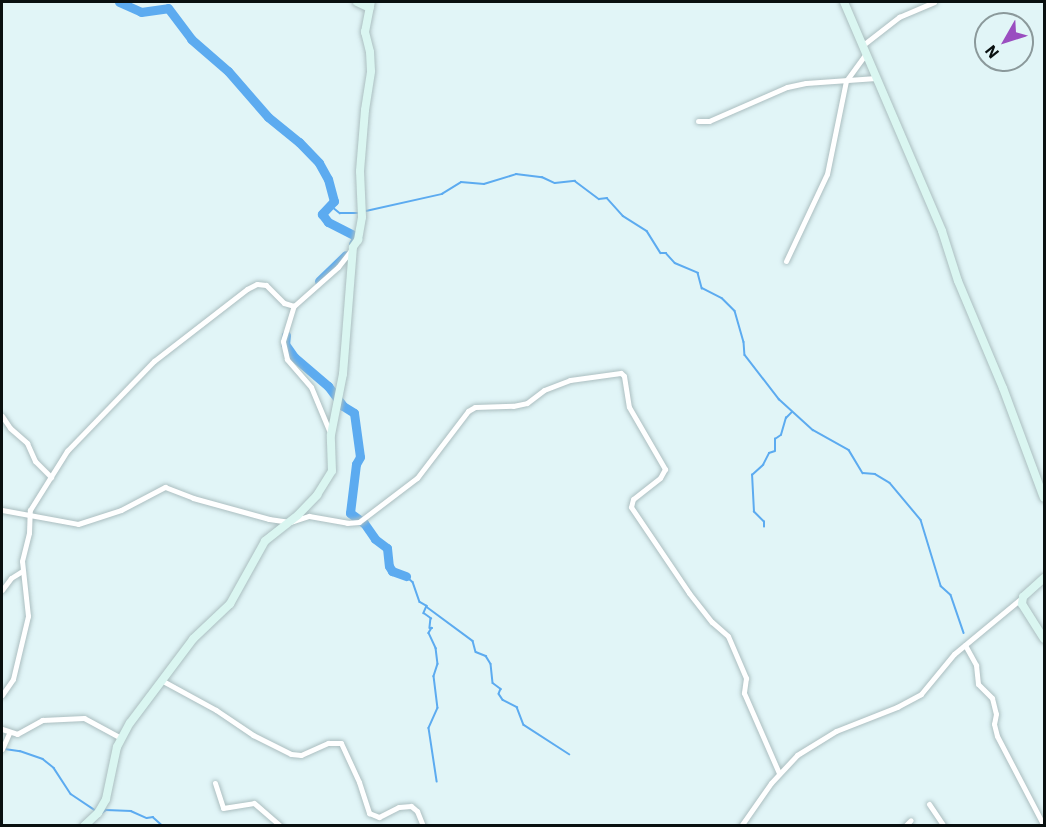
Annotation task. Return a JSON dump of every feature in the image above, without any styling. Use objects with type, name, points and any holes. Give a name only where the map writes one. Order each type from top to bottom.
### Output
[{"type":"street","points":[[331,435],[311,387],[291,366],[284,351],[286,328],[294,306],[338,267],[358,240],[362,217],[362,152],[371,71],[370,52],[365,32],[370,5],[357,2]]},
{"type":"street","points":[[844,2],[942,231],[958,281],[1003,388],[1044,498]]},
{"type":"street","points":[[786,261],[827,174],[846,81],[865,49],[899,17],[934,2]]},
{"type":"street","points":[[698,121],[710,121],[787,87],[806,83],[876,78]]},
{"type":"street","points":[[84,825],[98,813],[106,799],[121,738],[161,680],[193,639],[230,604],[265,541],[307,506],[329,478],[333,463],[331,435],[339,395],[353,248]]},
{"type":"street","points":[[2,695],[13,679],[28,616],[22,571],[23,551],[29,533],[28,516],[32,506],[77,440],[115,404],[143,371],[215,311],[257,284],[266,285],[288,306],[294,306]]},
{"type":"street","points":[[2,510],[28,516],[49,517],[71,524],[86,523],[121,510],[165,487],[254,516],[290,522],[309,516],[347,524],[359,522],[417,478],[462,417],[475,408],[527,403],[544,390],[570,380],[621,373],[624,376],[629,407],[665,469],[660,478],[633,499],[631,507],[689,593],[712,622],[728,636],[746,678],[744,693],[779,773]]},
{"type":"street","points":[[2,416],[10,428],[27,443],[35,461],[51,477]]},
{"type":"street","points":[[2,590],[11,578],[22,571]]},
{"type":"street","points":[[741,825],[779,773],[797,755],[817,741],[921,694],[954,654],[1044,578]]},
{"type":"street","points":[[1023,597],[1023,607],[1044,639]]},
{"type":"street","points":[[965,645],[976,665],[978,684],[992,698],[996,714],[994,724],[997,736],[1044,825]]},
{"type":"street","points":[[161,680],[216,710],[253,735],[291,754],[301,755],[328,742],[341,743],[359,782],[369,813],[379,817],[399,807],[411,806],[417,811],[423,825]]},
{"type":"street","points":[[2,729],[17,734],[42,720],[80,718],[89,720],[121,738]]},
{"type":"street","points":[[2,749],[9,733]]},
{"type":"street","points":[[215,783],[223,808],[254,803],[280,825]]},
{"type":"street","points":[[929,804],[944,825]]},
{"type":"street","points":[[905,825],[911,820]]},
{"type":"waterway","points":[[119,2],[141,12],[168,8],[191,39],[228,71],[268,117],[299,142],[319,163],[328,179],[334,201],[322,214],[328,222],[357,237],[353,244]]},
{"type":"waterway","points":[[366,211],[442,194],[461,182],[484,184],[516,174],[542,177],[555,183],[575,181],[599,199],[607,198],[623,216],[647,231],[661,253],[666,253],[675,263],[698,273],[702,288],[722,298],[735,311],[744,342],[745,355],[779,399],[813,430],[849,450],[863,473],[875,474],[890,483],[921,520],[941,586],[951,595],[964,633]]},
{"type":"waterway","points":[[330,205],[340,213],[358,213]]},
{"type":"waterway","points":[[319,281],[346,255]]},
{"type":"waterway","points":[[286,335],[285,344],[294,357],[328,386],[343,406],[354,413],[360,457],[356,464],[350,513],[364,523],[375,539],[387,548],[389,566],[392,571],[406,576]]},
{"type":"waterway","points":[[764,527],[764,522],[754,512],[752,475],[763,465],[769,453],[775,451],[775,439],[781,435],[786,418],[792,412]]},
{"type":"waterway","points":[[406,576],[413,582],[420,602],[427,606],[424,613],[431,618],[430,628],[432,628],[429,633],[436,648],[438,664],[434,676],[438,708],[429,728],[437,781]]},
{"type":"waterway","points":[[427,607],[473,641],[476,652],[486,656],[491,664],[493,683],[501,689],[499,694],[503,700],[517,707],[524,725],[569,754]]},
{"type":"waterway","points":[[5,749],[20,751],[43,759],[54,768],[71,794],[95,810]]},
{"type":"waterway","points":[[102,813],[106,810],[131,811],[147,818],[153,817],[163,826]]}]
